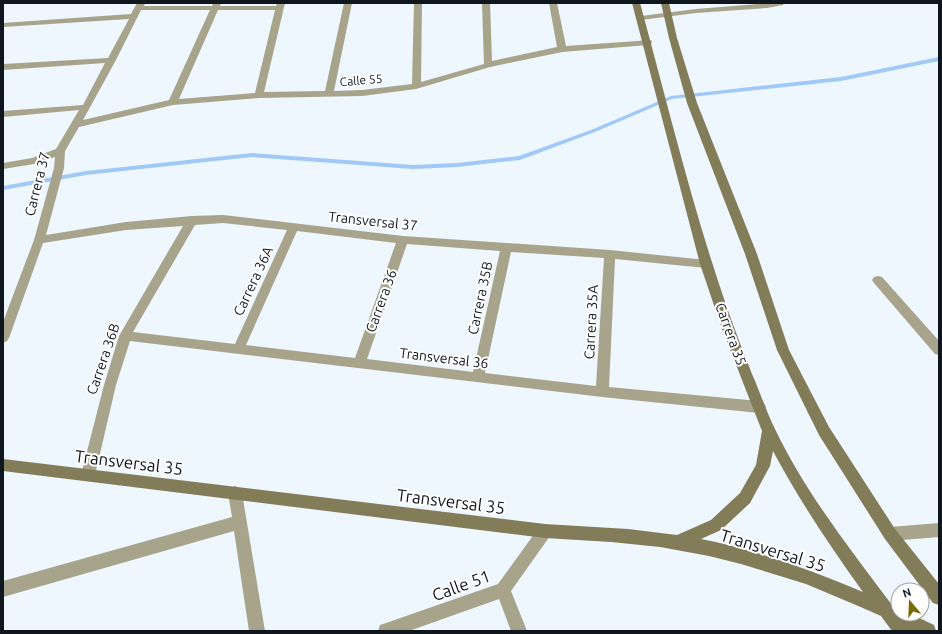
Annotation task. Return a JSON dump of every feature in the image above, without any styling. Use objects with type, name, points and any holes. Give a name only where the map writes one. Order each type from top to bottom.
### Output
[{"type":"street","points":[[329,94],[348,3]]},
{"type":"street","points":[[416,86],[418,3]]},
{"type":"street","points":[[486,3],[488,65]]},
{"type":"street","points":[[553,3],[562,49]]},
{"type":"street","name":"Carrera 35","points":[[636,3],[648,42],[664,110],[706,264],[728,329],[769,431],[799,486],[838,545],[902,631]]},
{"type":"street","points":[[665,3],[673,38],[692,103],[751,254],[783,350],[824,431],[890,534],[939,597]]},
{"type":"street","points":[[641,18],[668,14],[768,6],[780,3]]},
{"type":"street","points":[[3,25],[138,9],[280,5],[259,95]]},
{"type":"street","points":[[173,102],[215,6]]},
{"type":"street","name":"Carrera 37","points":[[3,338],[38,240],[59,168],[60,151],[112,60],[138,9]]},
{"type":"street","name":"Calle 55","points":[[74,125],[173,102],[259,95],[362,93],[416,86],[488,65],[562,49],[648,42]]},
{"type":"street","points":[[3,67],[112,60]]},
{"type":"street","points":[[3,114],[86,107]]},
{"type":"street","points":[[3,166],[34,161],[60,151]]},
{"type":"street","name":"Transversal 37","points":[[38,240],[126,226],[192,220],[223,219],[403,240],[610,254],[706,264]]},
{"type":"street","name":"Carrera 36B","points":[[88,475],[110,385],[125,336],[192,220]]},
{"type":"street","name":"Carrera 36A","points":[[239,348],[294,227]]},
{"type":"street","name":"Carrera 36","points":[[359,363],[403,240]]},
{"type":"street","name":"Carrera 35B","points":[[478,377],[506,248]]},
{"type":"street","name":"Carrera 35A","points":[[602,392],[610,254]]},
{"type":"street","points":[[878,280],[939,350]]},
{"type":"street","name":"Transversal 36","points":[[125,336],[239,348],[602,392],[759,407]]},
{"type":"street","points":[[678,542],[716,525],[745,498],[763,466],[769,431]]},
{"type":"street","name":"Transversal 35","points":[[3,465],[545,531],[612,534],[678,542],[744,557],[799,575],[885,609],[928,631]]},
{"type":"street","points":[[235,493],[257,631]]},
{"type":"street","points":[[3,589],[240,522]]},
{"type":"street","points":[[890,534],[939,530]]},
{"type":"street","name":"Calle 51","points":[[386,631],[503,590],[545,531]]},
{"type":"street","points":[[503,590],[519,631]]},
{"type":"waterway","points":[[3,188],[86,173],[252,155],[413,167],[457,165],[520,158],[593,131],[671,98],[841,79],[939,59]]}]
